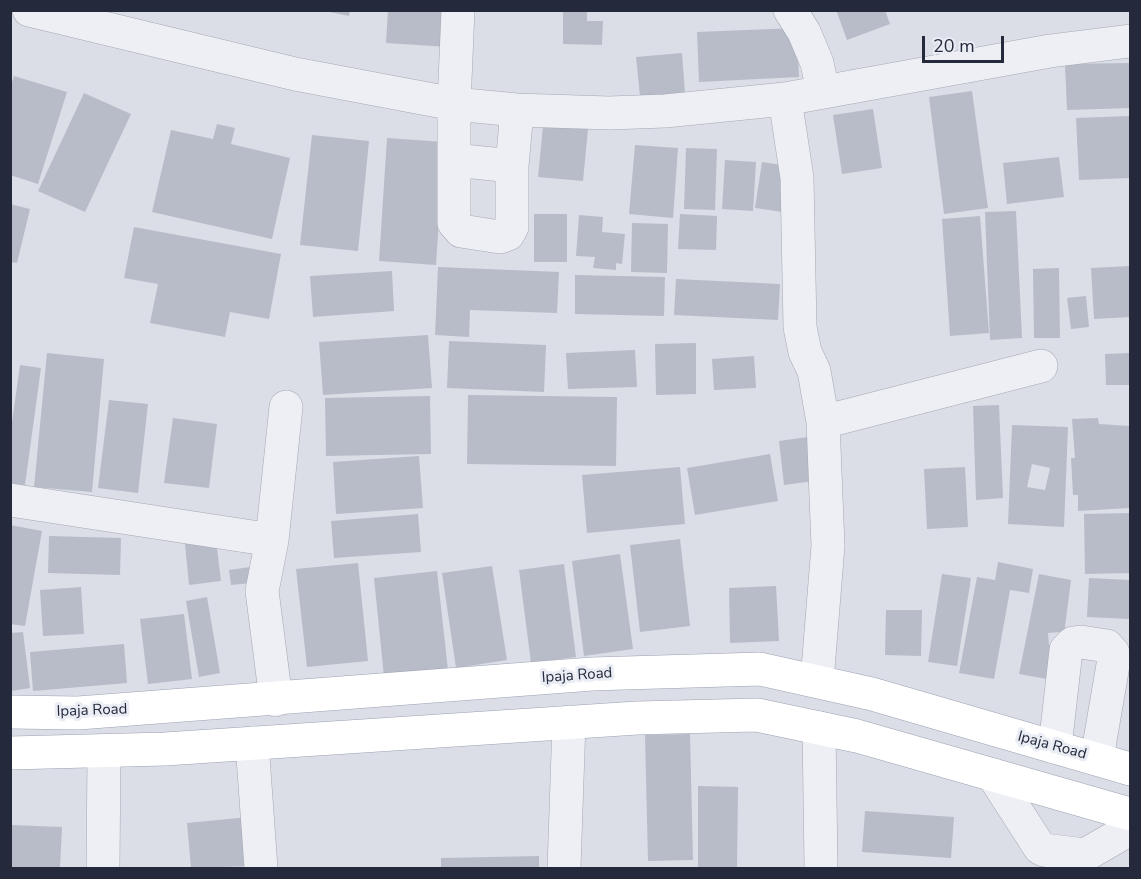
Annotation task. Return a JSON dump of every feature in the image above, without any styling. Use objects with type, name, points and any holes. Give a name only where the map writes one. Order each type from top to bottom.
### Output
[{"type":"main road","name":"Ipaja Road","points":[[10,712],[78,713],[276,700],[592,674],[760,669],[817,681],[1131,769]]},
{"type":"main road","points":[[10,753],[104,751],[698,715],[757,715],[856,736],[1131,814]]},
{"type":"street","points":[[29,10],[64,14],[295,74],[454,104],[517,110],[665,111],[785,99],[1050,51],[1131,40]]},
{"type":"street","points":[[458,10],[454,104],[454,223],[461,231],[500,237],[508,234],[512,227],[512,166],[517,110]]},
{"type":"street","points":[[790,10],[804,32],[817,63],[823,91]]},
{"type":"street","points":[[785,99],[797,178],[800,327],[805,352],[814,371],[823,422],[828,546],[817,681]]},
{"type":"street","points":[[454,160],[512,166]]},
{"type":"street","points":[[823,422],[1041,366]]},
{"type":"street","points":[[276,700],[262,591],[272,540],[286,407]]},
{"type":"street","points":[[10,500],[272,540]]},
{"type":"street","points":[[1055,747],[1066,650],[1073,643],[1081,642],[1107,646],[1113,653],[1113,665],[1097,758]]},
{"type":"street","points":[[564,868],[569,722]]},
{"type":"street","points":[[819,728],[821,868]]},
{"type":"street","points":[[252,742],[261,868]]},
{"type":"street","points":[[103,868],[104,751]]},
{"type":"street","points":[[993,775],[1040,848],[1044,850],[1085,855],[1131,829]]},
{"type":"building","points":[[320,10],[350,10],[349,16]]},
{"type":"building","points":[[388,10],[451,10],[449,47],[386,43]]},
{"type":"building","points":[[563,10],[587,10],[587,21],[603,21],[602,45],[563,44]]},
{"type":"building","points":[[836,10],[885,10],[890,24],[847,40]]},
{"type":"building","points":[[797,28],[799,77],[699,82],[697,32]]},
{"type":"building","points":[[682,53],[685,93],[640,96],[636,57]]},
{"type":"building","points":[[1130,63],[1130,108],[1067,110],[1065,64]]},
{"type":"building","points":[[14,76],[67,92],[38,184],[10,175],[10,88]]},
{"type":"building","points":[[972,91],[988,208],[944,214],[929,97]]},
{"type":"building","points":[[84,93],[131,114],[85,212],[38,191]]},
{"type":"building","points":[[873,109],[882,168],[842,174],[833,115]]},
{"type":"building","points":[[1130,116],[1130,178],[1079,180],[1076,118]]},
{"type":"building","points":[[217,124],[235,128],[231,144],[290,158],[272,239],[152,212],[171,130],[213,139]]},
{"type":"building","points":[[543,126],[588,129],[583,181],[538,177]]},
{"type":"building","points":[[312,135],[369,141],[358,251],[300,245]]},
{"type":"building","points":[[387,138],[444,142],[436,265],[379,261]]},
{"type":"building","points":[[635,145],[678,148],[673,218],[629,214]]},
{"type":"building","points":[[686,148],[717,149],[715,210],[684,209]]},
{"type":"building","points":[[1059,157],[1064,197],[1007,204],[1003,163]]},
{"type":"building","points":[[725,160],[756,162],[753,211],[722,209]]},
{"type":"building","points":[[762,162],[789,166],[783,212],[755,208]]},
{"type":"building","points":[[10,204],[30,209],[17,263],[10,262]]},
{"type":"building","points":[[1016,211],[1022,338],[990,340],[985,212]]},
{"type":"building","points":[[534,214],[567,214],[567,262],[534,262]]},
{"type":"building","points":[[680,214],[717,216],[716,250],[678,249]]},
{"type":"building","points":[[579,215],[603,217],[602,232],[625,234],[622,264],[616,263],[616,270],[593,268],[595,257],[576,256]]},
{"type":"building","points":[[980,216],[989,333],[950,336],[942,219]]},
{"type":"building","points":[[632,223],[668,224],[667,273],[631,272]]},
{"type":"building","points":[[134,227],[281,254],[269,319],[230,312],[225,337],[150,323],[158,284],[124,278]]},
{"type":"building","points":[[1130,266],[1130,317],[1094,319],[1091,268]]},
{"type":"building","points":[[438,267],[559,272],[557,313],[470,310],[469,337],[435,335]]},
{"type":"building","points":[[1059,268],[1060,338],[1034,338],[1033,269]]},
{"type":"building","points":[[392,271],[394,311],[313,317],[310,276]]},
{"type":"building","points":[[575,275],[665,277],[664,316],[575,314]]},
{"type":"building","points":[[676,279],[780,284],[778,320],[674,315]]},
{"type":"building","points":[[1086,296],[1089,327],[1071,329],[1067,298]]},
{"type":"building","points":[[428,335],[432,388],[323,395],[319,342]]},
{"type":"building","points":[[449,341],[546,345],[544,392],[447,388]]},
{"type":"building","points":[[696,343],[696,394],[656,395],[655,344]]},
{"type":"building","points":[[635,350],[637,387],[568,389],[566,353]]},
{"type":"building","points":[[47,353],[104,359],[92,492],[34,487]]},
{"type":"building","points":[[1130,353],[1130,385],[1106,385],[1105,354]]},
{"type":"building","points":[[754,356],[756,388],[714,390],[712,359]]},
{"type":"building","points":[[20,365],[41,368],[25,485],[10,483],[10,436]]},
{"type":"building","points":[[468,395],[617,397],[616,466],[467,464]]},
{"type":"building","points":[[430,396],[431,454],[326,456],[325,398]]},
{"type":"building","points":[[109,400],[148,404],[138,493],[98,488]]},
{"type":"building","points":[[999,405],[1003,498],[976,500],[973,406]]},
{"type":"building","points":[[173,418],[217,424],[209,488],[164,483]]},
{"type":"building","points":[[1098,418],[1099,424],[1130,426],[1130,508],[1078,511],[1078,495],[1073,495],[1071,458],[1075,458],[1072,419]]},
{"type":"building","points":[[1012,425],[1068,427],[1064,527],[1008,524]],"holes":[[[1032,464],[1050,468],[1045,490],[1027,487]]]},
{"type":"building","points":[[815,436],[821,480],[784,485],[779,441]]},
{"type":"building","points":[[770,454],[778,501],[695,515],[687,468]]},
{"type":"building","points":[[419,456],[423,508],[336,514],[333,462]]},
{"type":"building","points":[[680,467],[685,524],[587,533],[582,475]]},
{"type":"building","points":[[965,467],[968,527],[927,529],[924,469]]},
{"type":"building","points":[[1130,513],[1130,573],[1085,574],[1084,514]]},
{"type":"building","points":[[418,514],[421,552],[334,558],[331,521]]},
{"type":"building","points":[[10,525],[42,531],[25,626],[10,624]]},
{"type":"building","points":[[49,536],[121,538],[120,575],[48,573]]},
{"type":"building","points":[[680,539],[690,626],[640,632],[630,545]]},
{"type":"building","points":[[216,540],[221,581],[189,585],[185,544]]},
{"type":"building","points":[[620,554],[633,649],[584,656],[572,561]]},
{"type":"building","points":[[998,562],[1033,569],[1029,593],[1010,590],[994,679],[959,673],[977,577],[995,580]]},
{"type":"building","points":[[358,563],[368,661],[307,667],[296,569]]},
{"type":"building","points":[[564,564],[576,657],[531,663],[519,570]]},
{"type":"building","points":[[492,566],[507,660],[456,668],[442,573]]},
{"type":"building","points":[[250,567],[252,583],[231,585],[229,570]]},
{"type":"building","points":[[437,571],[448,670],[384,677],[374,578]]},
{"type":"building","points":[[942,574],[971,578],[957,666],[928,662]]},
{"type":"building","points":[[1039,574],[1071,580],[1063,642],[1061,632],[1048,633],[1049,645],[1063,643],[1058,681],[1019,674]]},
{"type":"building","points":[[1089,578],[1130,580],[1130,619],[1087,617]]},
{"type":"building","points":[[776,586],[779,641],[730,643],[729,588]]},
{"type":"building","points":[[81,587],[84,634],[43,636],[40,590]]},
{"type":"building","points":[[207,597],[220,673],[199,677],[186,601]]},
{"type":"building","points":[[886,610],[922,610],[921,656],[885,655]]},
{"type":"building","points":[[184,614],[192,679],[148,684],[140,619]]},
{"type":"building","points":[[23,632],[30,688],[11,691],[10,633]]},
{"type":"building","points":[[124,644],[127,683],[33,691],[30,652]]},
{"type":"building","points":[[690,734],[693,860],[648,861],[645,735]]},
{"type":"building","points":[[698,786],[738,787],[737,868],[698,868]]},
{"type":"building","points":[[865,811],[954,817],[951,858],[862,852]]},
{"type":"building","points":[[249,817],[253,866],[191,868],[187,823]]},
{"type":"building","points":[[10,825],[62,827],[60,868],[10,868]]},
{"type":"building","points":[[539,856],[539,868],[441,868],[441,858]]}]
